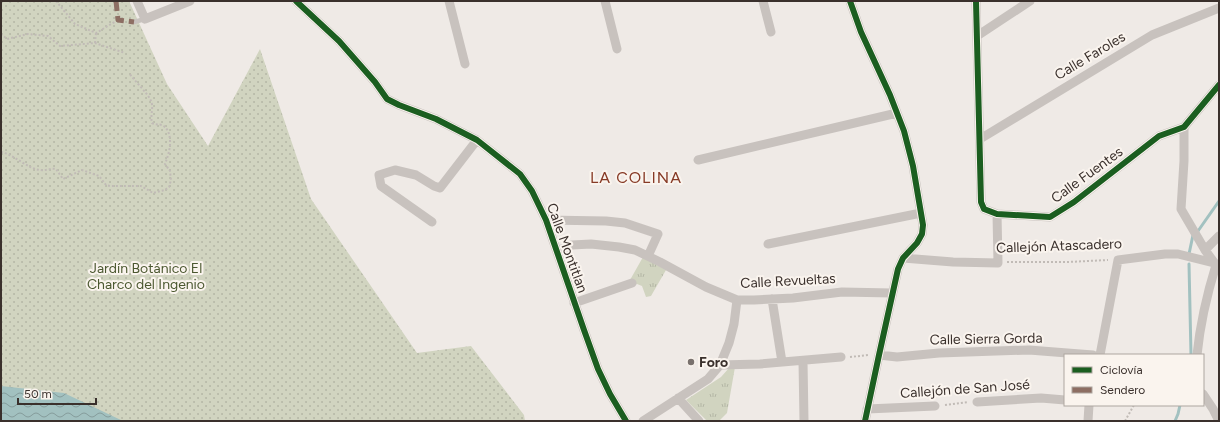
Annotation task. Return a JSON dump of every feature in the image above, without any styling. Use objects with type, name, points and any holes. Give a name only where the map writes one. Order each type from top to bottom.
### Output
[{"type":"street","points":[[137,1],[145,19],[190,1]]},
{"type":"street","name":"Calle Montitlan","points":[[296,1],[339,41],[375,82],[387,100],[436,119],[477,140],[520,174],[532,191],[546,220],[598,369],[610,394],[626,421]]},
{"type":"street","points":[[449,1],[465,64]]},
{"type":"street","points":[[605,1],[618,48]]},
{"type":"street","points":[[763,1],[771,32]]},
{"type":"street","points":[[850,1],[861,32],[890,95],[904,131],[913,166],[923,225],[922,234],[917,243],[903,258],[898,269],[865,421]]},
{"type":"street","name":"Calle Fuentes","points":[[976,1],[981,202],[984,209],[998,214],[1050,217],[1074,202],[1160,136],[1184,127],[1219,86]]},
{"type":"street","points":[[977,36],[1030,1]]},
{"type":"street","name":"Calle Faroles","points":[[980,139],[1152,35],[1219,8]]},
{"type":"street","points":[[698,160],[897,113]]},
{"type":"street","points":[[1184,127],[1184,161],[1181,209],[1216,266],[1208,289],[1197,354]]},
{"type":"street","points":[[432,222],[381,186],[379,175],[395,170],[416,175],[440,188],[477,140]]},
{"type":"street","points":[[768,244],[921,213]]},
{"type":"street","points":[[998,214],[998,262]]},
{"type":"street","points":[[546,220],[619,222],[658,234],[648,256]]},
{"type":"street","points":[[1205,250],[1219,236]]},
{"type":"street","name":"Calle Revueltas","points":[[557,251],[572,245],[590,244],[634,250],[706,287],[737,300],[793,298],[842,292],[892,293]]},
{"type":"street","name":"Callejón Atascadero","points":[[1118,260],[1165,254],[1178,254],[1216,266]]},
{"type":"street","name":"Callejón Atascadero","points":[[903,258],[953,262],[998,262]]},
{"type":"street","points":[[1100,354],[1118,260]]},
{"type":"street","points":[[574,303],[632,283]]},
{"type":"street","points":[[772,299],[782,362]]},
{"type":"street","points":[[643,421],[708,379],[720,365],[729,343],[734,324],[737,300]]},
{"type":"street","name":"Calle Sierra Gorda","points":[[879,355],[897,357],[939,353],[1029,350],[1081,354]]},
{"type":"street","points":[[720,365],[803,361],[841,357]]},
{"type":"street","points":[[803,361],[804,421]]},
{"type":"street","points":[[1204,396],[1219,421]]},
{"type":"street","points":[[678,398],[699,421]]},
{"type":"street","name":"Callejón de San José","points":[[977,402],[1041,398],[1064,400]]},
{"type":"street","name":"Callejón de San José","points":[[867,409],[935,406]]},
{"type":"street","points":[[1088,421],[1089,406]]},
{"type":"lane","points":[[134,22],[145,19]]},
{"type":"path","points":[[56,1],[75,24],[96,32],[118,20]]},
{"type":"path","points":[[95,44],[96,32]]},
{"type":"path","points":[[1,34],[6,39],[28,34],[48,36],[60,46],[95,44],[125,53]]},
{"type":"path","points":[[1,152],[39,170],[56,169],[63,179],[82,170],[99,176],[106,185],[110,186],[141,186],[153,192],[165,190],[169,187],[171,180],[170,171],[165,164],[169,155],[169,135],[165,128],[161,125],[155,125],[152,123],[152,107],[150,98],[129,73]]},
{"type":"path","points":[[841,357],[879,355]]},
{"type":"path","points":[[1124,421],[1133,406]]},
{"type":"green space","name":"Jardín Botánico El Charco del Ingenio","points":[[1,1],[129,1],[167,84],[208,146],[260,49],[311,199],[417,353],[471,346],[524,415],[525,421],[1,421]]},
{"type":"green space","points":[[643,257],[666,270],[651,296],[646,297],[642,286],[637,284],[629,288],[630,280]]},
{"type":"green space","points":[[735,367],[727,413],[719,421],[707,421],[686,400],[721,377],[729,368]]},
{"type":"water","points":[[1,386],[64,393],[123,421],[1,421]]},
{"type":"waterway","points":[[1198,231],[1219,201]]},
{"type":"waterway","points":[[1189,254],[1193,235]]},
{"type":"waterway","points":[[1189,264],[1191,354]]},
{"type":"waterway","points":[[1175,421],[1180,406]]},
{"type":"marked path","points":[[116,1],[118,20],[134,22]]},
{"type":"cycle path","points":[[296,1],[339,41],[375,82],[387,99],[436,119],[477,140],[520,174],[532,191],[546,220],[598,369],[610,394],[626,421]]},
{"type":"cycle path","points":[[850,1],[861,32],[890,95],[904,131],[913,166],[923,225],[922,234],[917,243],[903,258],[898,269],[865,421]]},
{"type":"cycle path","points":[[976,1],[981,202],[984,209],[997,214],[1050,217],[1074,202],[1159,136],[1184,127],[1219,85]]},
{"type":"place","name":"Foro","points":[[691,362]]},
{"type":"district","name":"LA COLINA","points":[[636,177]]}]
